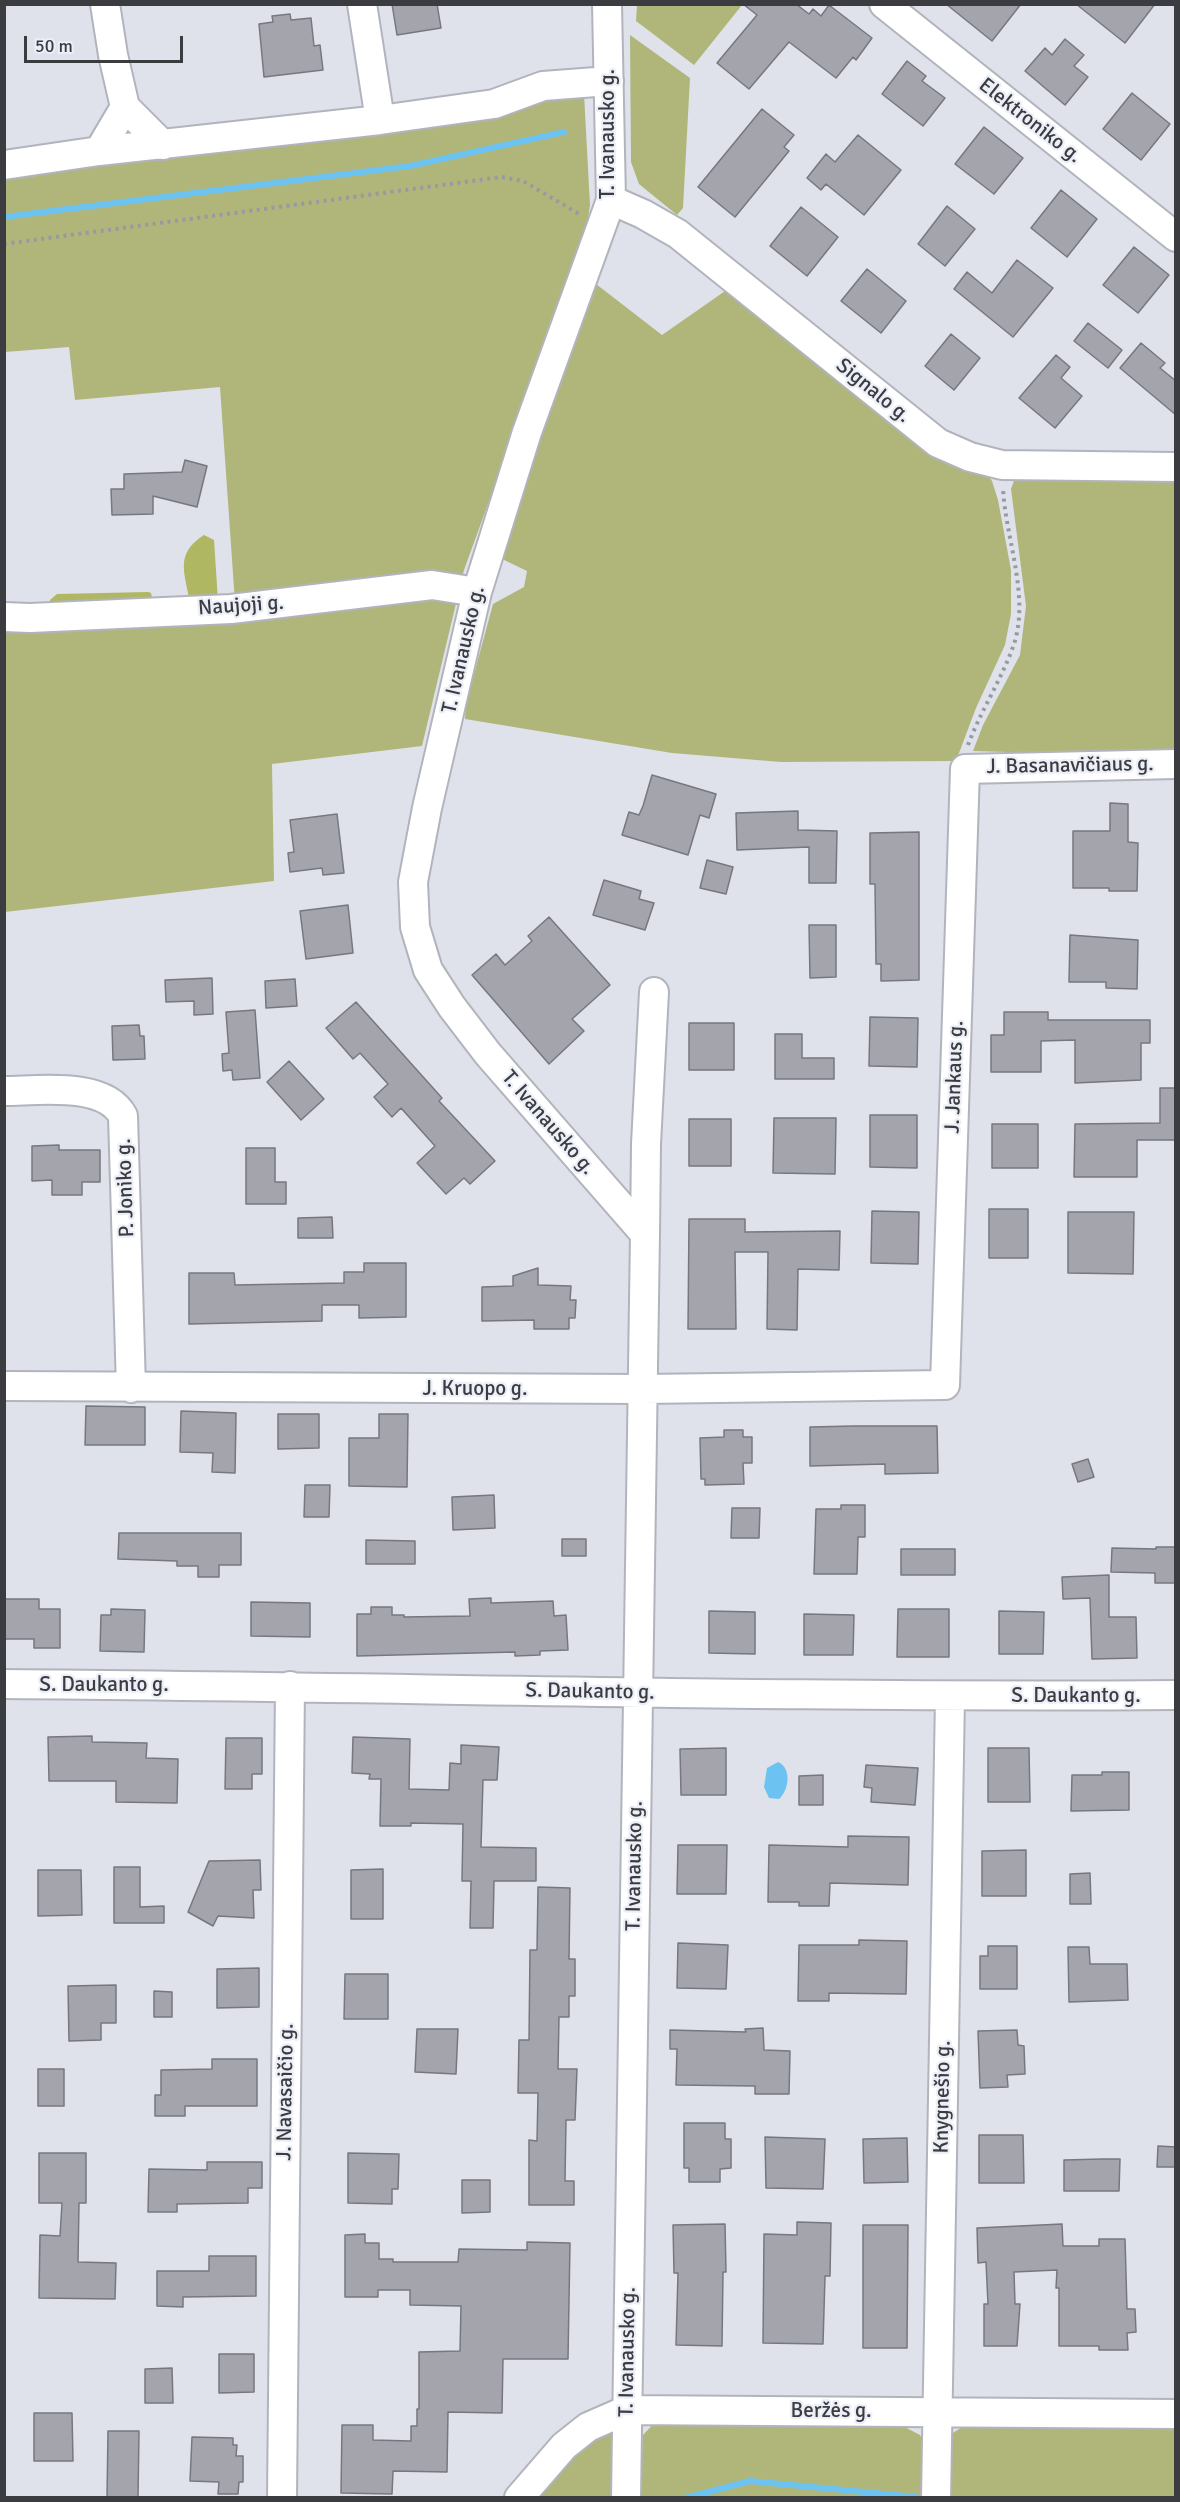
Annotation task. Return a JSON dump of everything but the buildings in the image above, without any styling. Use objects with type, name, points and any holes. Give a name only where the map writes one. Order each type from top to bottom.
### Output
[{"type":"street","points":[[105,4],[113,55],[125,107],[163,145]]},
{"type":"street","points":[[362,4],[380,120]]},
{"type":"street","name":"T. Ivanausko g.","points":[[607,4],[609,81],[607,213],[528,432],[477,591],[427,808],[413,882],[415,927],[428,970],[452,1007],[488,1054],[645,1234]]},
{"type":"street","name":"Elektroniko g.","points":[[884,4],[1176,237]]},
{"type":"street","points":[[4,165],[99,151],[380,120],[494,104],[543,86],[609,81]]},
{"type":"street","points":[[99,151],[125,107]]},
{"type":"street","name":"Signalo g.","points":[[607,213],[643,214],[678,234],[938,443],[970,457],[1002,465],[1176,467]]},
{"type":"street","name":"Naujoji g.","points":[[4,617],[41,618],[231,609],[432,585],[477,591]]},
{"type":"street","name":"J. Basanavičiaus g.","points":[[965,769],[1176,764]]},
{"type":"street","name":"J. Jankaus g.","points":[[945,1385],[965,769]]},
{"type":"street","name":"T. Ivanausko g.","points":[[626,2498],[646,1144],[654,992]]},
{"type":"street","name":"P. Joniko g.","points":[[4,1091],[84,1092],[104,1097],[120,1109],[123,1116],[131,1388]]},
{"type":"street","name":"J. Kruopo g.","points":[[4,1386],[644,1389],[945,1385]]},
{"type":"street","name":"S. Daukanto g.","points":[[4,1684],[290,1686],[951,1697],[1176,1695]]},
{"type":"street","name":"J. Navasaičio g.","points":[[282,2498],[290,1686]]},
{"type":"street","name":"Knygnešio g.","points":[[936,2498],[951,1697]]},
{"type":"street","name":"Beržės g.","points":[[519,2498],[564,2446],[588,2427],[627,2410],[1176,2414]]},
{"type":"path","points":[[4,244],[502,177],[523,181],[607,213]]},
{"type":"path","points":[[965,769],[966,749],[978,717],[1014,642],[1019,604],[1004,501],[1002,465]]},
{"type":"green space","points":[[637,4],[742,5],[694,65],[636,21]]},
{"type":"green space","points":[[630,35],[690,78],[683,208],[677,215],[639,184],[631,162]]},
{"type":"green space","points":[[584,94],[590,205],[586,234],[464,570],[422,746],[272,764],[274,881],[5,912],[5,624],[236,617],[220,387],[75,400],[69,347],[5,352],[4,176],[548,95]]},
{"type":"green space","points":[[596,284],[662,335],[728,289],[986,472],[992,481],[998,500],[1011,570],[1011,614],[1005,645],[976,708],[956,761],[781,762],[672,753],[465,719],[466,704],[493,604],[524,587],[527,571],[500,558],[557,386]]},
{"type":"green space","points":[[1015,478],[1175,478],[1175,754],[1109,755],[973,751],[983,725],[1020,655],[1026,606],[1011,489]]},
{"type":"green space","points":[[204,535],[214,540],[218,601],[190,603],[184,573],[185,557],[188,549]]},
{"type":"green space","points":[[151,593],[153,602],[50,607],[50,600],[57,594]]},
{"type":"green space","points":[[657,2420],[895,2422],[920,2435],[929,2452],[927,2497],[640,2498],[643,2435]]},
{"type":"green space","points":[[969,2423],[1175,2428],[1175,2497],[952,2497],[951,2434]]},
{"type":"green space","points":[[611,2431],[618,2445],[618,2497],[534,2498],[579,2448],[600,2434]]},
{"type":"water","points":[[778,1762],[787,1774],[787,1785],[779,1799],[769,1798],[764,1787],[767,1768]]},
{"type":"waterway","points":[[4,217],[410,166],[564,132]]},
{"type":"waterway","points":[[685,2498],[750,2481],[916,2497]]}]
